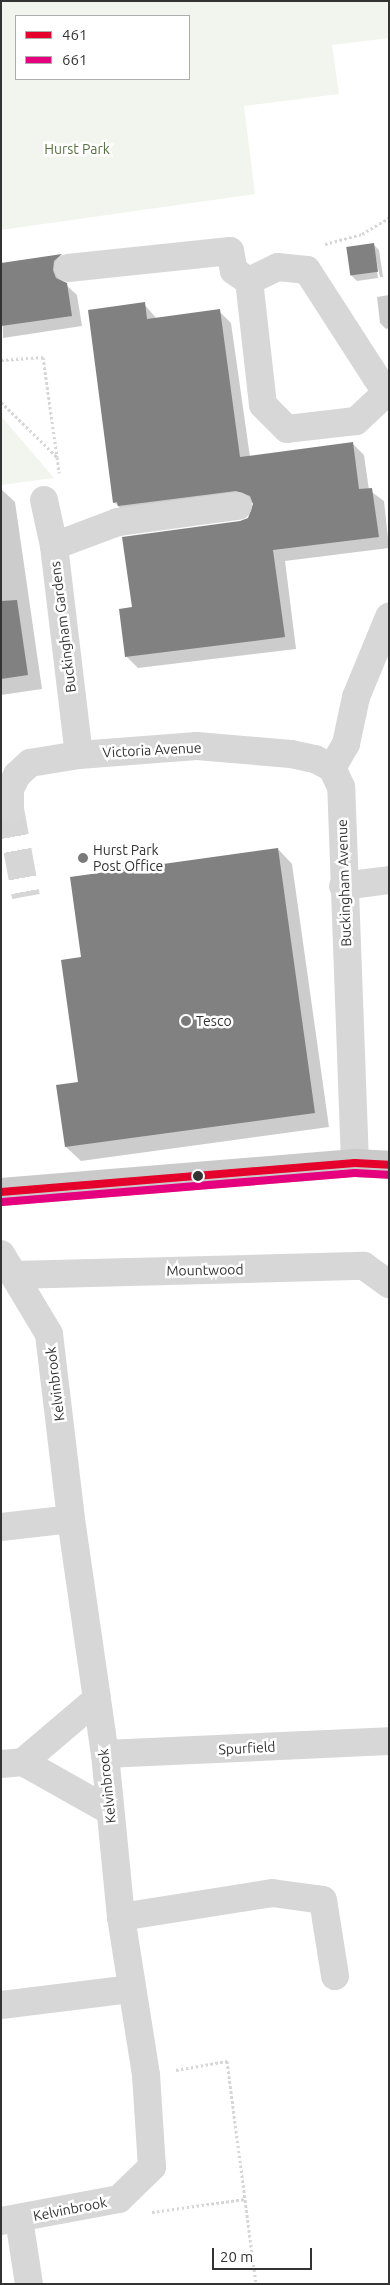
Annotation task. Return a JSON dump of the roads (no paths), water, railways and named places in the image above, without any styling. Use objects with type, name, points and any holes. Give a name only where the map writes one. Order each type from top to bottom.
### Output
[{"type":"main road","points":[[1,1192],[355,1163],[389,1165]]},
{"type":"street","points":[[68,268],[230,251],[234,271],[249,281],[264,405],[287,428],[356,421],[387,396],[308,270],[278,267],[249,281]]},
{"type":"street","name":"Buckingham Gardens","points":[[44,500],[54,546],[79,755]]},
{"type":"street","points":[[54,546],[118,522],[238,506]]},
{"type":"street","points":[[332,768],[346,744],[356,697],[389,617]]},
{"type":"street","name":"Victoria Avenue","points":[[1,762],[30,763],[79,755],[197,746],[291,754],[315,759],[332,768]]},
{"type":"street","points":[[10,799],[17,775],[30,763]]},
{"type":"street","name":"Buckingham Avenue","points":[[332,768],[341,787],[343,886],[355,1163]]},
{"type":"street","points":[[343,886],[389,880]]},
{"type":"street","name":"Mountwood","points":[[5,1262],[364,1266],[389,1284]]},
{"type":"street","name":"Kelvinbrook","points":[[5,1262],[49,1334],[71,1519],[105,1754],[121,1917],[146,2075],[152,2167],[119,2199],[10,2220]]},
{"type":"street","points":[[1,1527],[71,1519]]},
{"type":"street","points":[[97,1700],[12,1763],[110,1811]]},
{"type":"street","name":"Spurfield","points":[[105,1754],[389,1741]]},
{"type":"street","points":[[121,1917],[272,1893],[323,1900],[334,1976]]},
{"type":"street","points":[[1,2004],[132,1989]]},
{"type":"street","points":[[10,2220],[29,2284]]},
{"type":"tunnel","points":[[10,809],[26,897]]},
{"type":"place","name":"Hurst Park Post Office","points":[[83,858]]},
{"type":"place","name":"Tesco","points":[[186,1021]]},
{"type":"park label","name":"Hurst Park","points":[[77,149]]}]
